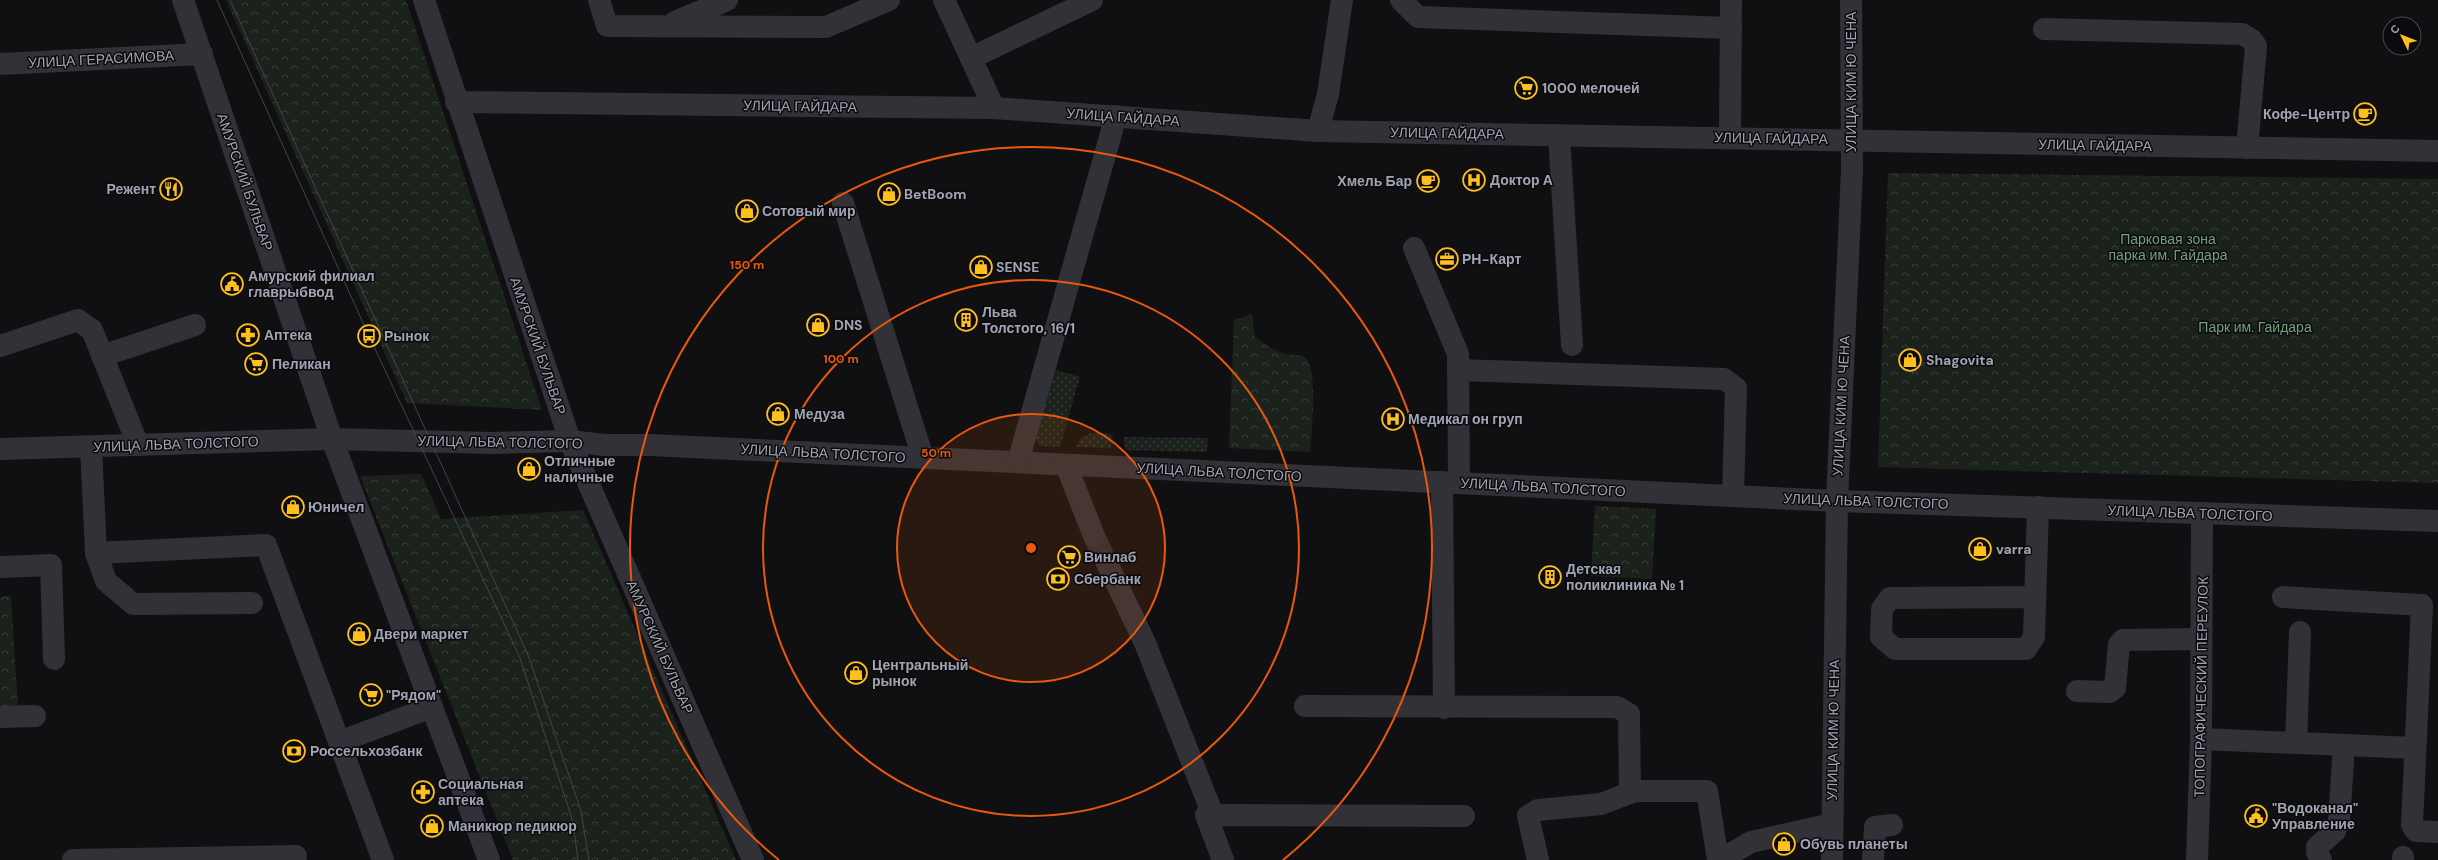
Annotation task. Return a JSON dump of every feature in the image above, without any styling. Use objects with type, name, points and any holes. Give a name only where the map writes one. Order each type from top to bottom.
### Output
[{"type":"street","name":"АМУРСКИЙ БУЛЬВАР","points":[[183,0],[332,439],[489,860]]},
{"type":"street","name":"АМУРСКИЙ БУЛЬВАР","points":[[424,0],[456,102],[570,441],[752,860]]},
{"type":"street","points":[[598,0],[607,26],[826,27],[889,0]]},
{"type":"street","points":[[666,26],[727,0]]},
{"type":"street","points":[[944,0],[994,108]]},
{"type":"street","points":[[971,58],[1092,0]]},
{"type":"street","points":[[1318,131],[1328,94],[1342,0]]},
{"type":"street","points":[[1401,0],[1418,17],[1731,28]]},
{"type":"street","points":[[1730,138],[1731,0]]},
{"type":"street","name":"УЛИЦА КИМ Ю ЧЕНА","points":[[1832,860],[1837,501],[1852,141],[1851,0]]},
{"type":"street","points":[[2044,29],[2242,34],[2251,38],[2256,46],[2247,148]]},
{"type":"street","name":"УЛИЦА ГЕРАСИМОВА","points":[[0,64],[202,54]]},
{"type":"street","name":"УЛИЦА ГАЙДАРА","points":[[456,102],[994,108],[1318,131],[2247,148],[2438,150]]},
{"type":"street","points":[[1018,462],[1116,116]]},
{"type":"street","points":[[1559,135],[1572,345]]},
{"type":"street","points":[[843,203],[923,458]]},
{"type":"street","points":[[1414,248],[1458,354],[1450,483],[1444,708]]},
{"type":"street","points":[[0,346],[78,320],[92,330],[138,445]]},
{"type":"street","points":[[102,356],[195,325]]},
{"type":"street","points":[[1458,370],[1724,379],[1736,388],[1733,496]]},
{"type":"street","name":"УЛИЦА ЛЬВА ТОЛСТОГО","points":[[0,449],[332,439],[492,443],[570,441],[604,445],[650,445],[1837,501],[2438,521]]},
{"type":"street","points":[[91,447],[96,553],[106,581],[133,604],[252,603]]},
{"type":"street","points":[[1066,465],[1094,536]]},
{"type":"street","points":[[2035,597],[1890,598],[1882,609],[1882,637],[1895,649],[2026,649],[2034,638],[2038,507]]},
{"type":"street","name":"ТОПОГРАФИЧЕСКИЙ ПЕРЕУЛОК","points":[[2198,860],[2201,739],[2202,513]]},
{"type":"street","points":[[96,553],[266,545],[383,860]]},
{"type":"street","points":[[1106,561],[1145,643],[1213,815]]},
{"type":"street","points":[[0,567],[51,565],[54,659]]},
{"type":"street","points":[[2283,597],[2422,605],[2412,825],[2416,831],[2438,832]]},
{"type":"street","points":[[2296,743],[2300,632]]},
{"type":"street","points":[[2077,691],[2110,692],[2114,688],[2119,644],[2123,640],[2202,639]]},
{"type":"street","points":[[339,742],[432,706]]},
{"type":"street","points":[[1305,706],[1444,708],[1617,707],[1629,714],[1630,793]]},
{"type":"street","points":[[0,717],[35,716]]},
{"type":"street","points":[[2201,739],[2415,748]]},
{"type":"street","points":[[2321,860],[2317,852],[2317,847],[2335,831],[2339,822],[2344,745]]},
{"type":"street","points":[[1538,860],[1528,816],[1538,810],[1601,804],[1635,791],[1707,791],[1719,860],[1832,824]]},
{"type":"street","points":[[1223,860],[1206,815],[1464,816]]},
{"type":"street","points":[[1874,860],[1875,827],[1892,825]]},
{"type":"street","points":[[73,860],[296,856]]},
{"type":"green space","points":[[226,0],[406,0],[542,410],[407,403]]},
{"type":"green space","name":"Парк им. Гайдара","points":[[1888,173],[2438,179],[2438,483],[1878,467]]},
{"type":"green space","points":[[1252,314],[1255,337],[1278,351],[1303,356],[1308,361],[1313,385],[1313,416],[1310,452],[1229,448],[1234,320]]},
{"type":"green space","points":[[1056,370],[1080,377],[1060,447],[1040,446],[1035,439]]},
{"type":"green space","points":[[1091,433],[1113,434],[1111,448],[1077,447],[1080,439]]},
{"type":"green space","points":[[1123,437],[1208,438],[1207,452],[1126,450]]},
{"type":"green space","points":[[421,474],[441,519],[583,510],[736,860],[513,860],[360,476]]},
{"type":"green space","points":[[1595,506],[1656,509],[1652,579],[1591,576]]},
{"type":"green space","points":[[11,596],[18,707],[0,708],[0,597]]},
{"type":"tunnel","points":[[1094,536],[1106,561]]},
{"type":"tram line","points":[[217,0],[369,336],[520,658],[573,822],[578,860]]},
{"type":"tram line","points":[[230,0],[528,655],[581,811],[589,860]]},
{"type":"place","name":"1000 мелочей","points":[[1526,88]]},
{"type":"place","name":"Кофе-Центр","points":[[2365,114]]},
{"type":"place","name":"Доктор А","points":[[1474,180]]},
{"type":"place","name":"Хмель Бар","points":[[1428,181]]},
{"type":"place","name":"Режент","points":[[171,189]]},
{"type":"place","name":"BetBoom","points":[[889,194]]},
{"type":"place","name":"Сотовый мир","points":[[747,211]]},
{"type":"place","name":"РН-Карт","points":[[1447,259]]},
{"type":"place","name":"SENSE","points":[[981,267]]},
{"type":"place","name":"Амурский филиал главрыбвод","points":[[232,284]]},
{"type":"place","name":"Льва Толстого, 16/1","points":[[966,320]]},
{"type":"place","name":"DNS","points":[[818,325]]},
{"type":"place","name":"Аптека","points":[[248,335]]},
{"type":"place","name":"Рынок","points":[[369,336]]},
{"type":"place","name":"Shagovita","points":[[1910,360]]},
{"type":"place","name":"Пеликан","points":[[256,364]]},
{"type":"place","name":"Медуза","points":[[778,414]]},
{"type":"place","name":"Медикал он груп","points":[[1393,419]]},
{"type":"place","name":"Отличные наличные","points":[[529,469]]},
{"type":"place","name":"Юничел","points":[[293,507]]},
{"type":"place","name":"varra","points":[[1980,549]]},
{"type":"place","name":"Винлаб","points":[[1069,557]]},
{"type":"place","name":"Детская поликлиника № 1","points":[[1550,577]]},
{"type":"place","name":"Сбербанк","points":[[1058,579]]},
{"type":"place","name":"Двери маркет","points":[[359,634]]},
{"type":"place","name":"Центральный рынок","points":[[856,673]]},
{"type":"place","name":"\"Рядом\"","points":[[371,695]]},
{"type":"place","name":"Россельхозбанк","points":[[294,751]]},
{"type":"place","name":"Социальная аптека","points":[[423,792]]},
{"type":"place","name":"\"Водоканал\" Управление","points":[[2256,816]]},
{"type":"place","name":"Маникюр педикюр","points":[[432,826]]},
{"type":"place","name":"Обувь планеты","points":[[1784,844]]},
{"type":"park label","name":"Парковая зона парка им. Гайдара","points":[[2168,248]]}]
